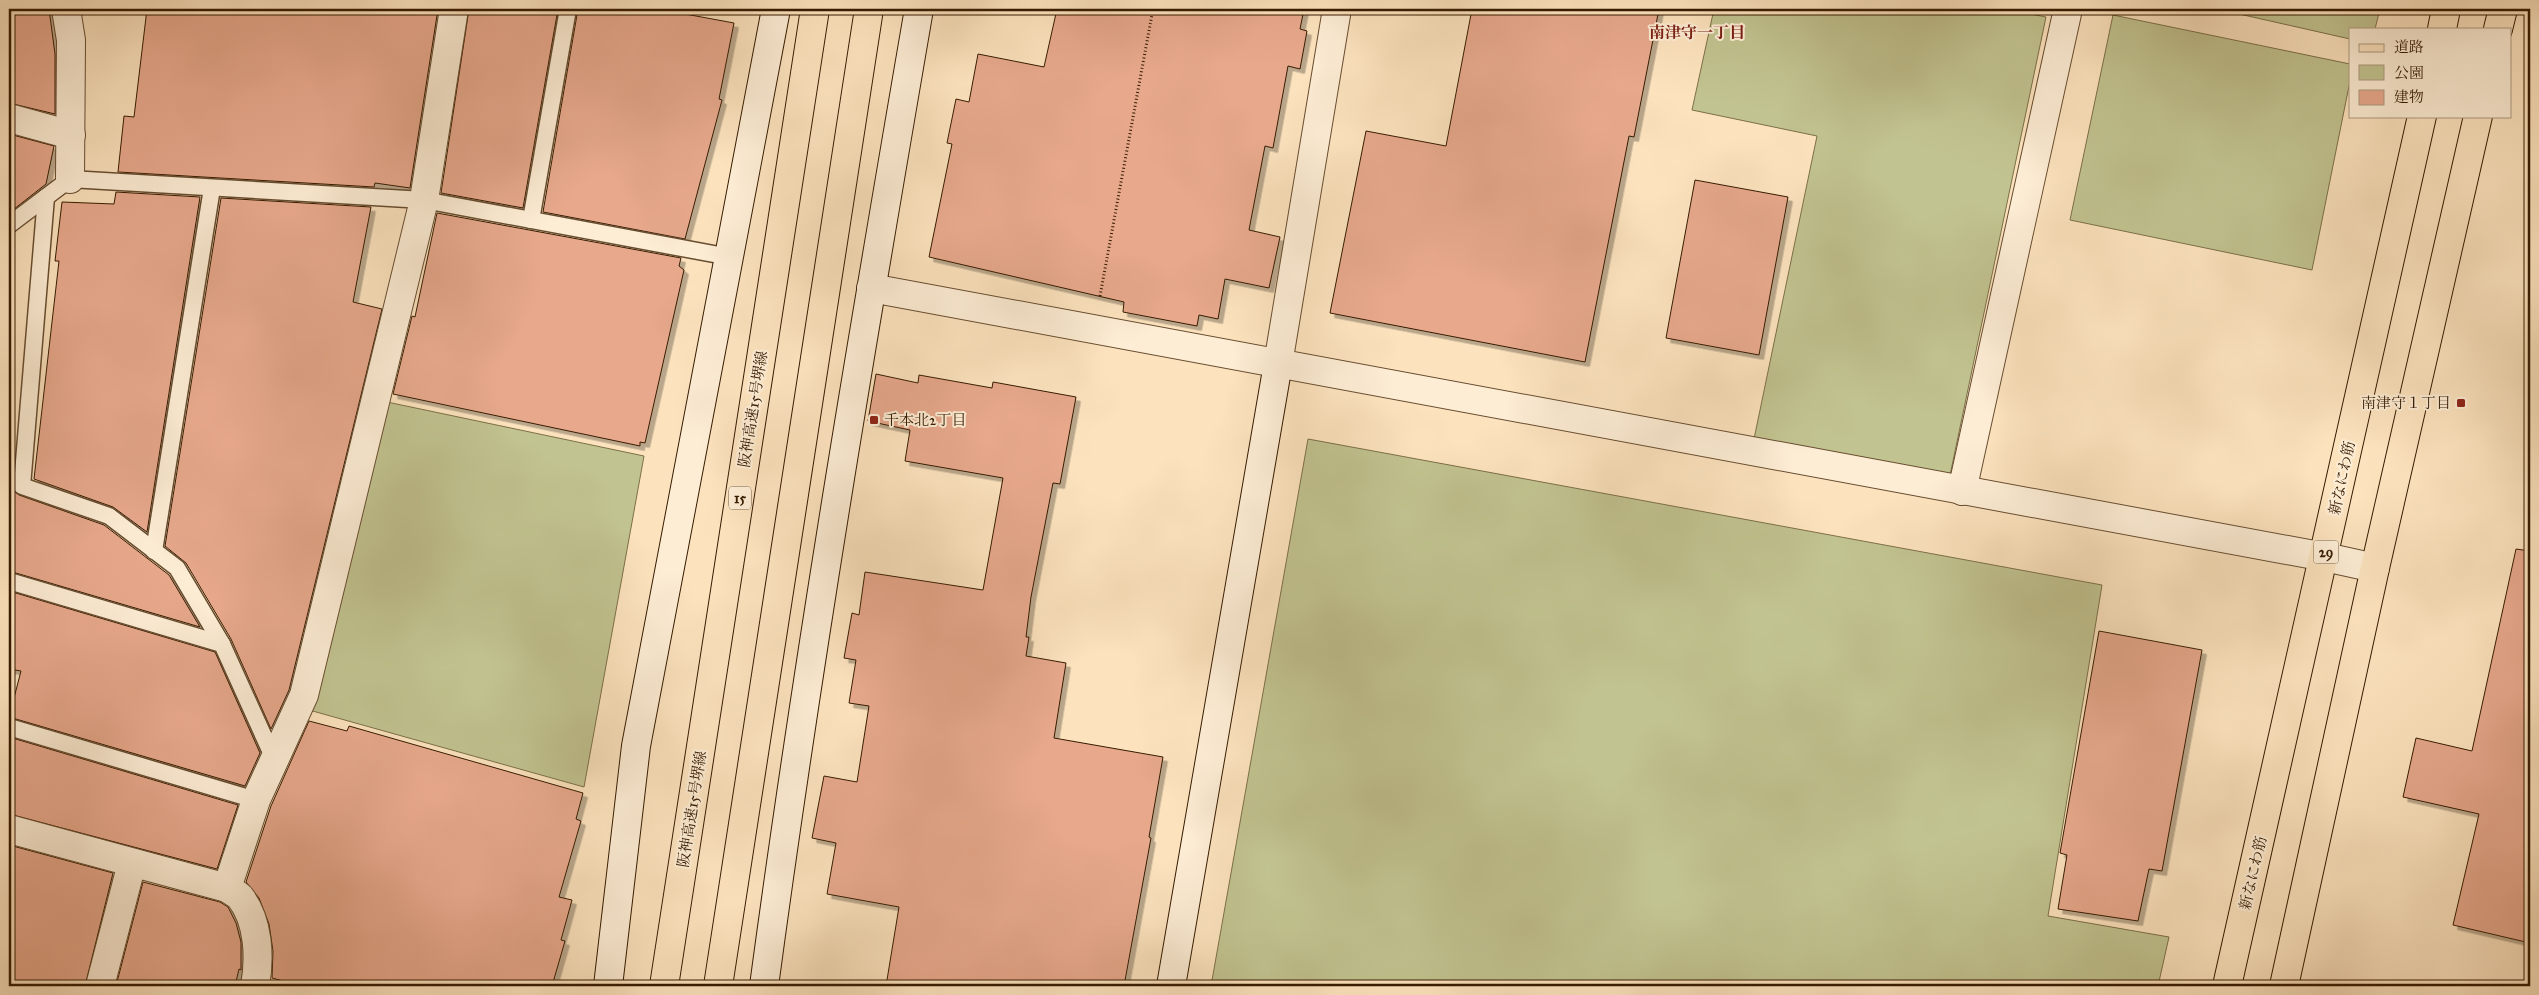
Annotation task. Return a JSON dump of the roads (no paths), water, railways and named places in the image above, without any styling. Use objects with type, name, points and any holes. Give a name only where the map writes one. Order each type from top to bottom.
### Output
[{"type":"main road","name":"阪神高速15号堺線","points":[[664,986],[815,9]]},
{"type":"main road","points":[[718,986],[869,9]]},
{"type":"main road","points":[[2442,28],[2446,9]]},
{"type":"main road","points":[[2498,28],[2503,9]]},
{"type":"main road","name":"新なにわ筋","points":[[2226,986],[2325,557],[2422,118]]},
{"type":"main road","points":[[2284,986],[2478,118]]},
{"type":"street","points":[[66,9],[71,40],[70,179]]},
{"type":"street","points":[[227,888],[256,800],[304,694],[424,200],[454,9]]},
{"type":"street","points":[[608,986],[636,746],[730,258],[774,9]]},
{"type":"street","points":[[764,986],[785,827],[870,288],[919,9]]},
{"type":"street","points":[[1171,986],[1337,9]]},
{"type":"street","points":[[1962,491],[2062,10]]},
{"type":"street","points":[[9,118],[70,135]]},
{"type":"street","points":[[870,288],[2376,568]]},
{"type":"street","points":[[9,829],[227,888],[240,896],[255,929],[258,969],[255,986]]},
{"type":"street","points":[[100,986],[132,863]]},
{"type":"lane","points":[[531,220],[568,9]]},
{"type":"lane","points":[[9,225],[70,179],[424,200],[730,258]]},
{"type":"lane","points":[[154,551],[212,188]]},
{"type":"lane","points":[[46,197],[22,486],[109,516],[176,568],[222,644],[274,759]]},
{"type":"lane","points":[[9,582],[222,644]]},
{"type":"lane","points":[[9,727],[256,800]]},
{"type":"place","name":"南津守１丁目","points":[[2461,403]]},
{"type":"place","name":"千本北2丁目","points":[[874,420]]},
{"type":"district","name":"南津守一丁目","points":[[1697,32]]}]
